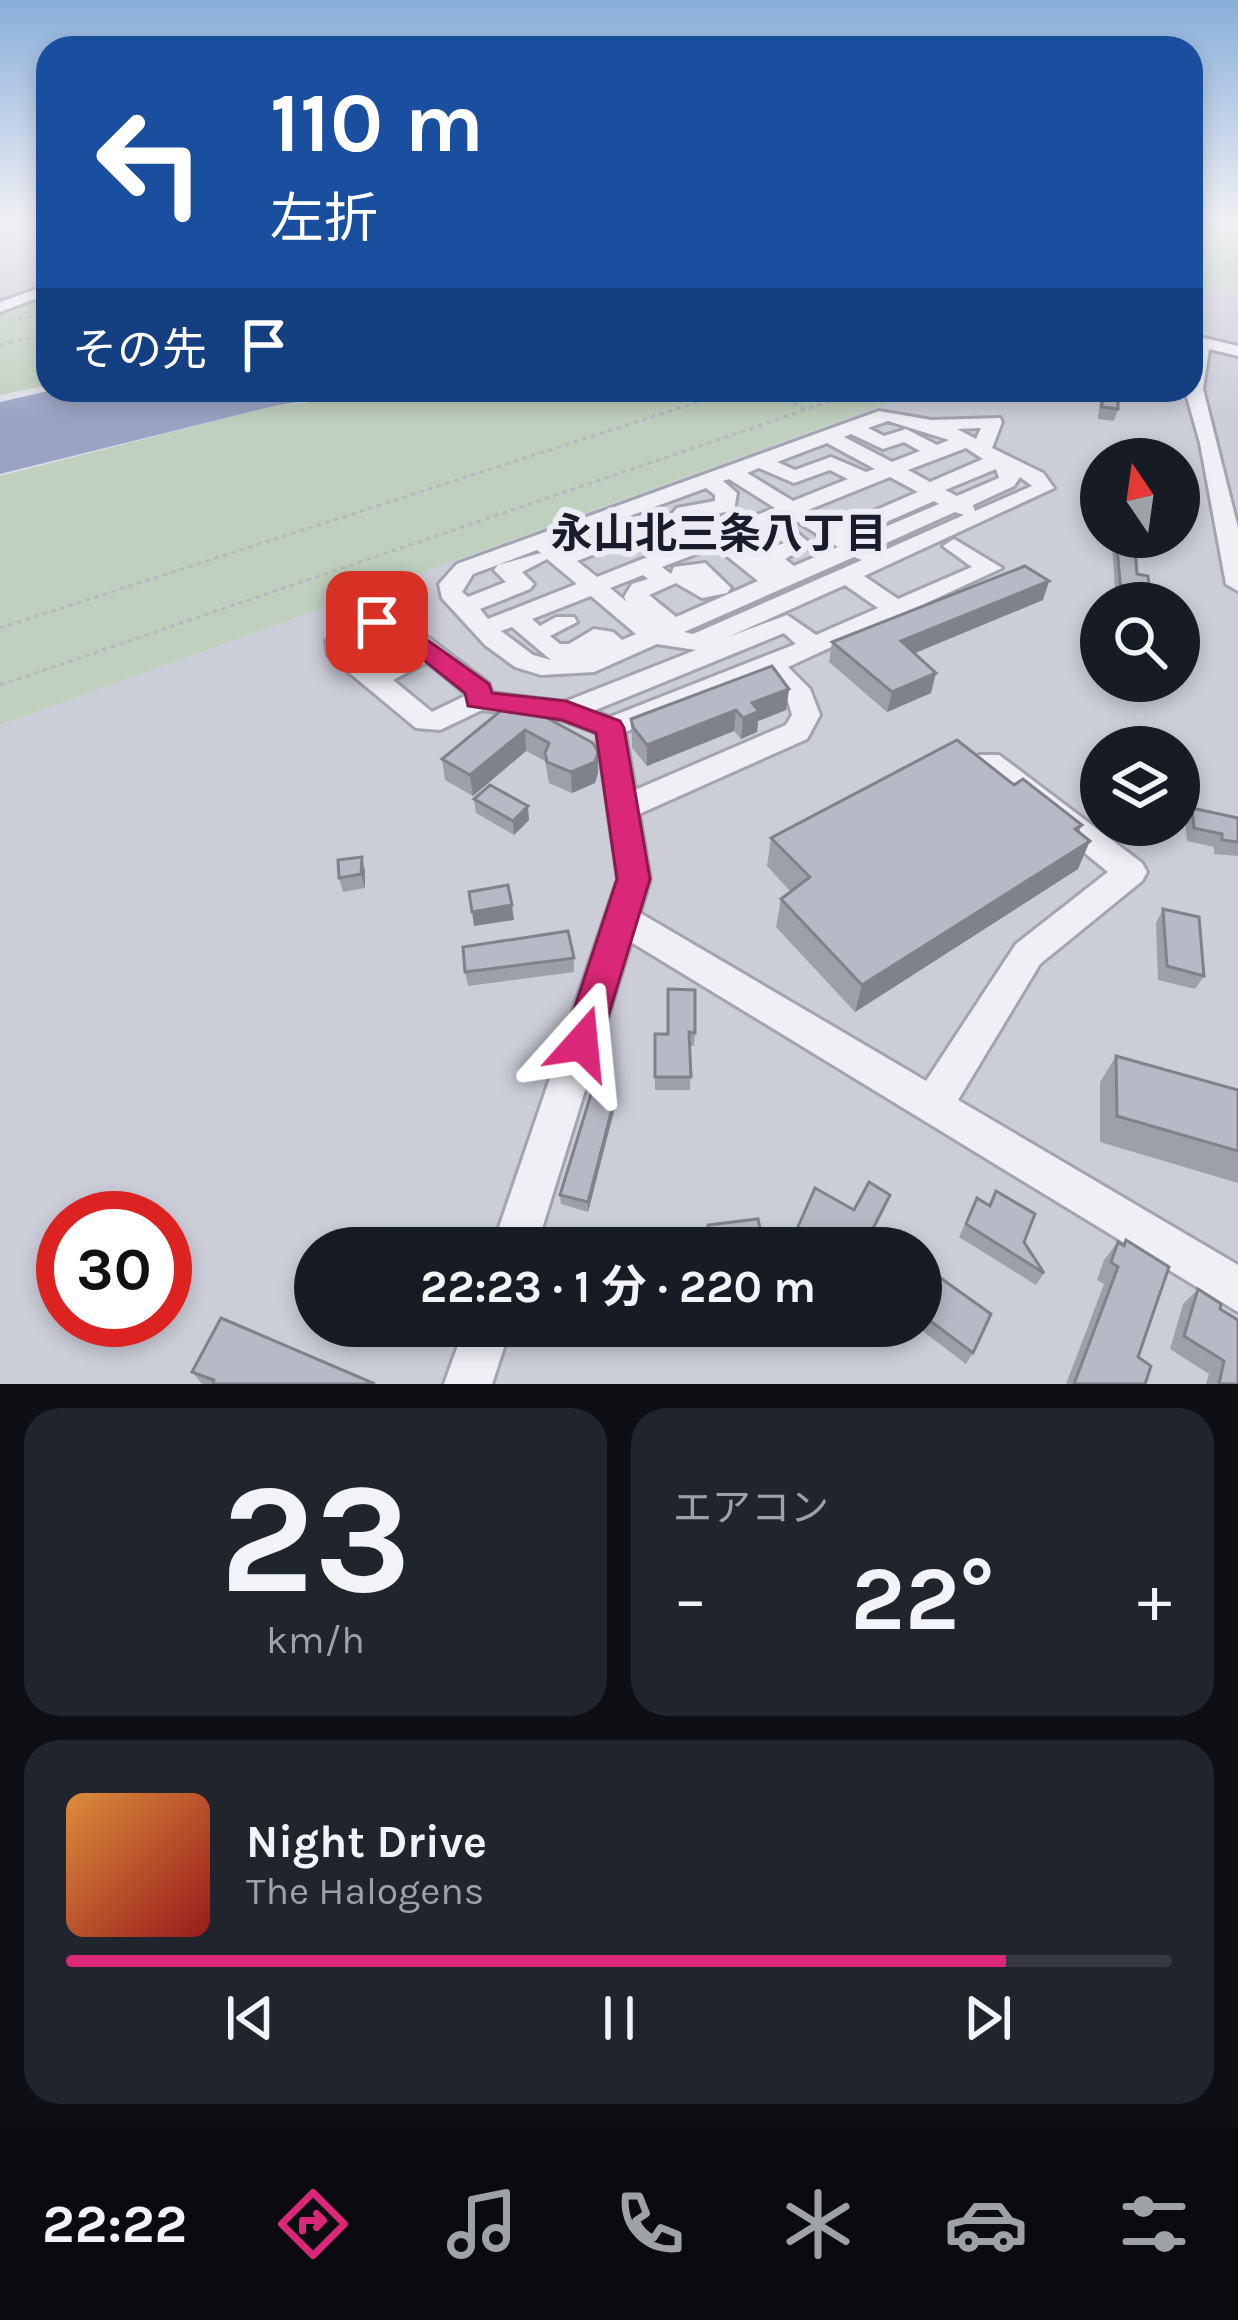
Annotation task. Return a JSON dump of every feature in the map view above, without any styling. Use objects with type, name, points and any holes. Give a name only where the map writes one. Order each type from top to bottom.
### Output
[{"type":"street","points":[[0,307],[36,294]]},
{"type":"street","points":[[1203,344],[1238,351]]},
{"type":"street","points":[[1198,402],[1238,584]]},
{"type":"street","points":[[618,651],[604,638],[594,637],[575,652],[553,652],[563,623],[566,563],[627,511],[886,415],[913,418],[1011,474],[1007,482],[956,505],[845,542],[784,579],[689,565],[566,563],[506,570],[522,584],[464,607],[522,664],[539,670],[585,666],[618,651],[675,638],[787,623],[814,646]]},
{"type":"street","points":[[829,436],[980,517]]},
{"type":"street","points":[[962,448],[966,474]]},
{"type":"street","points":[[962,448],[966,474]]},
{"type":"street","points":[[566,563],[625,612],[675,638],[696,642],[1044,488],[1036,477],[962,448],[765,519],[738,530],[665,581],[640,589],[636,597],[675,638]]},
{"type":"street","points":[[760,461],[794,477],[830,463],[865,480]]},
{"type":"street","points":[[845,542],[864,514],[966,474]]},
{"type":"street","points":[[719,476],[792,509],[878,562]]},
{"type":"street","points":[[566,711],[675,638],[689,565],[679,519],[685,513],[726,506],[719,476]]},
{"type":"street","points":[[627,511],[689,565]]},
{"type":"street","points":[[765,519],[800,544],[770,557],[784,579]]},
{"type":"street","points":[[738,530],[761,546],[738,556],[784,579]]},
{"type":"street","points":[[478,700],[479,690],[391,621],[377,622],[339,641],[337,649],[426,722],[440,721],[478,700],[566,711],[610,728],[770,665],[990,568],[954,546]]},
{"type":"street","points":[[566,563],[689,565]]},
{"type":"street","points":[[847,575],[896,609]]},
{"type":"street","points":[[487,628],[563,623],[625,612]]},
{"type":"street","points":[[375,679],[427,651]]},
{"type":"street","points":[[623,808],[797,732],[806,715],[800,695],[770,665]]},
{"type":"street","points":[[521,1227],[634,879],[610,728]]},
{"type":"street","points":[[932,1106],[1028,954],[1131,872],[989,762]]},
{"type":"street","points":[[623,920],[1238,1290]]},
{"type":"street","points":[[468,1384],[481,1347]]},
{"type":"path","points":[[0,323],[36,316]]},
{"type":"path","points":[[0,344],[36,336]]},
{"type":"path","points":[[0,628],[698,402]]},
{"type":"path","points":[[792,402],[806,410]]},
{"type":"path","points":[[0,685],[828,402]]},
{"type":"shaded area","points":[[0,288],[36,288],[36,301],[0,308]]},
{"type":"shaded area","points":[[1238,288],[1238,1384],[0,1384],[0,725],[892,402],[1203,402],[1203,291]]},
{"type":"green space","points":[[36,301],[36,388],[0,395],[0,308]]},
{"type":"green space","points":[[310,402],[892,402],[0,725],[0,476],[274,406]]},
{"type":"water","points":[[36,394],[36,402],[298,402],[0,474],[0,402]]},
{"type":"building","points":[[1102,402],[1118,402],[1118,409],[1102,407]]},
{"type":"building","points":[[1118,558],[1136,558],[1137,574],[1148,576],[1149,582],[1120,582]]},
{"type":"building","points":[[1025,566],[1049,581],[901,641],[936,673],[892,692],[832,642]]},
{"type":"building","points":[[772,666],[789,689],[752,703],[759,711],[743,718],[736,710],[647,745],[633,727],[631,719]]},
{"type":"building","points":[[514,700],[593,743],[598,752],[595,762],[571,772],[547,762],[549,743],[525,730],[470,775],[442,759]]},
{"type":"building","points":[[957,740],[1014,785],[1023,779],[1080,823],[1075,829],[1082,846],[862,985],[781,899],[810,877],[771,838]]},
{"type":"building","points":[[490,785],[528,806],[513,821],[474,799]]},
{"type":"building","points":[[1200,810],[1238,818],[1238,842],[1222,840],[1222,834],[1200,829]]},
{"type":"building","points":[[362,857],[361,874],[339,878],[338,860]]},
{"type":"building","points":[[508,885],[512,905],[472,912],[469,892]]},
{"type":"building","points":[[1163,909],[1199,917],[1204,976],[1167,966]]},
{"type":"building","points":[[568,931],[574,958],[465,972],[463,947]]},
{"type":"building","points":[[668,989],[695,990],[695,1033],[689,1032],[691,1077],[655,1077],[655,1034],[668,1034]]},
{"type":"building","points":[[1116,1056],[1238,1090],[1238,1151],[1117,1116]]},
{"type":"building","points":[[592,1091],[615,1097],[588,1202],[560,1195]]},
{"type":"building","points":[[869,1182],[890,1195],[874,1227],[798,1227],[815,1188],[854,1210]]},
{"type":"building","points":[[996,1191],[1035,1214],[1024,1242],[1044,1273],[966,1224],[977,1198],[990,1206]]},
{"type":"building","points":[[758,1219],[760,1227],[708,1227]]},
{"type":"building","points":[[1126,1240],[1169,1267],[1138,1357],[1151,1366],[1145,1384],[1074,1384],[1118,1267],[1111,1262],[1118,1242],[1124,1246]]},
{"type":"building","points":[[942,1279],[991,1314],[973,1353],[942,1330]]},
{"type":"building","points":[[1198,1289],[1238,1320],[1238,1384],[1219,1384],[1224,1361],[1184,1336]]},
{"type":"building","points":[[221,1318],[375,1384],[213,1384],[214,1380],[192,1372]]},
{"type":"district","name":"永山北三条八丁目","points":[[719,534]]},
{"type":"route","points":[[377,622],[391,621],[479,690],[478,700],[566,711],[610,728],[634,879],[582,1043]]}]
